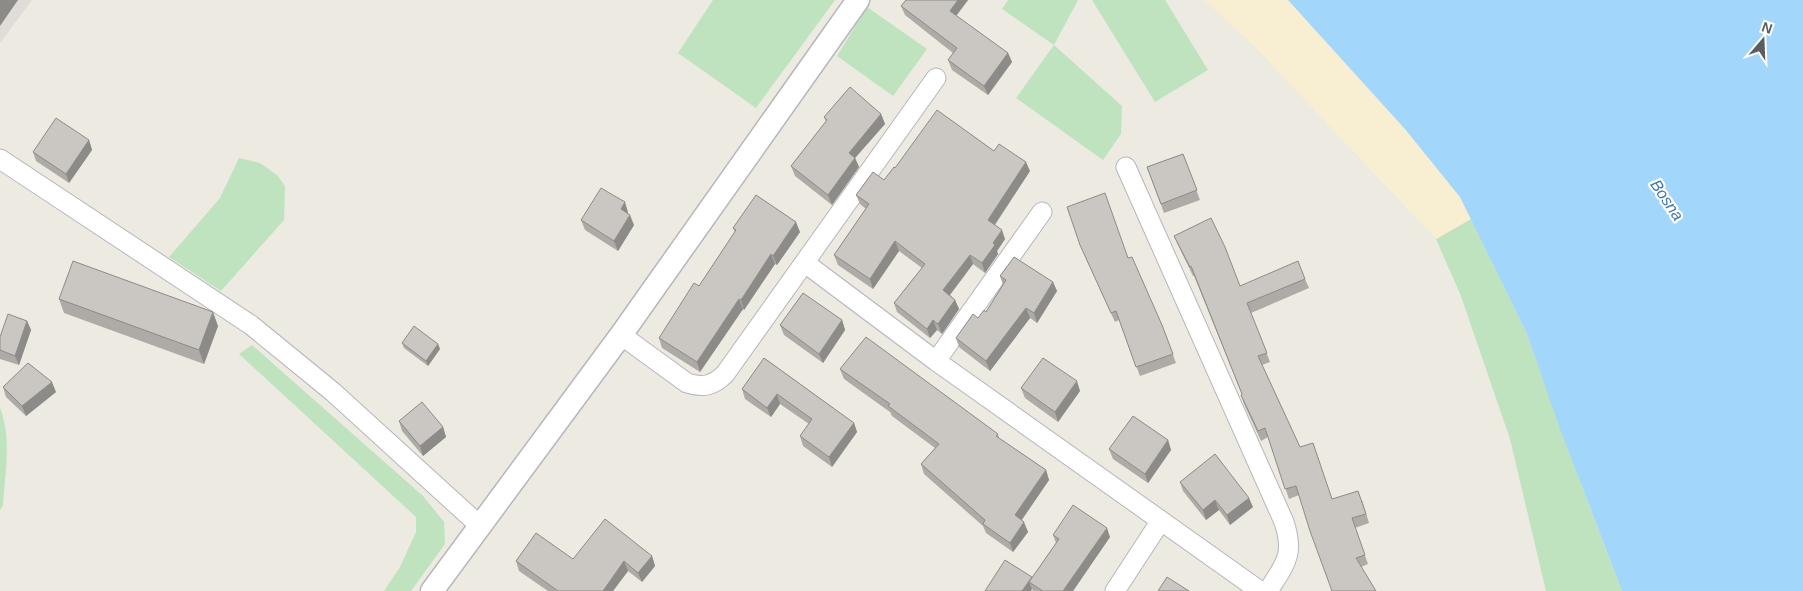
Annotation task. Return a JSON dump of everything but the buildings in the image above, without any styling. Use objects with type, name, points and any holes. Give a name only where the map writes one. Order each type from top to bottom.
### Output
[{"type":"street","points":[[432,591],[621,335],[858,0]]},
{"type":"street","points":[[621,335],[687,383],[697,386],[709,386],[718,381],[805,263],[936,78]]},
{"type":"street","points":[[0,159],[251,325],[333,392],[479,525]]},
{"type":"street","points":[[1126,167],[1284,522],[1290,546],[1288,556],[1268,591]]},
{"type":"street","points":[[936,361],[1042,212]]},
{"type":"street","points":[[805,263],[936,361],[1160,522],[1260,591]]},
{"type":"street","points":[[1115,591],[1160,522]]},
{"type":"shaded area","points":[[0,0],[32,0],[0,43]]},
{"type":"green space","points":[[713,0],[835,0],[756,108],[678,53]]},
{"type":"green space","points":[[1008,0],[1078,0],[1054,45],[1002,9]]},
{"type":"green space","points":[[1092,0],[1165,0],[1208,70],[1155,102]]},
{"type":"green space","points":[[867,7],[927,49],[893,96],[837,56]]},
{"type":"green space","points":[[1054,45],[1122,106],[1121,134],[1103,160],[1016,98]]},
{"type":"green space","points":[[239,158],[260,163],[277,175],[285,186],[284,220],[221,291],[169,257],[220,198]]},
{"type":"green space","points":[[1471,219],[1527,334],[1622,591],[1546,591],[1510,439],[1461,296],[1436,239]]},
{"type":"green space","points":[[252,345],[423,496],[444,522],[445,544],[411,591],[384,591],[400,567],[416,532],[416,517],[239,354]]},
{"type":"green space","points":[[0,408],[4,420],[7,444],[3,505],[0,510]]},
{"type":"sand","points":[[1204,0],[1288,0],[1405,129],[1460,197],[1471,219],[1436,239],[1255,47]]},
{"type":"water","name":"Bosna","points":[[1288,0],[1803,0],[1803,591],[1622,591],[1560,429],[1527,334],[1460,197],[1405,129]]}]
